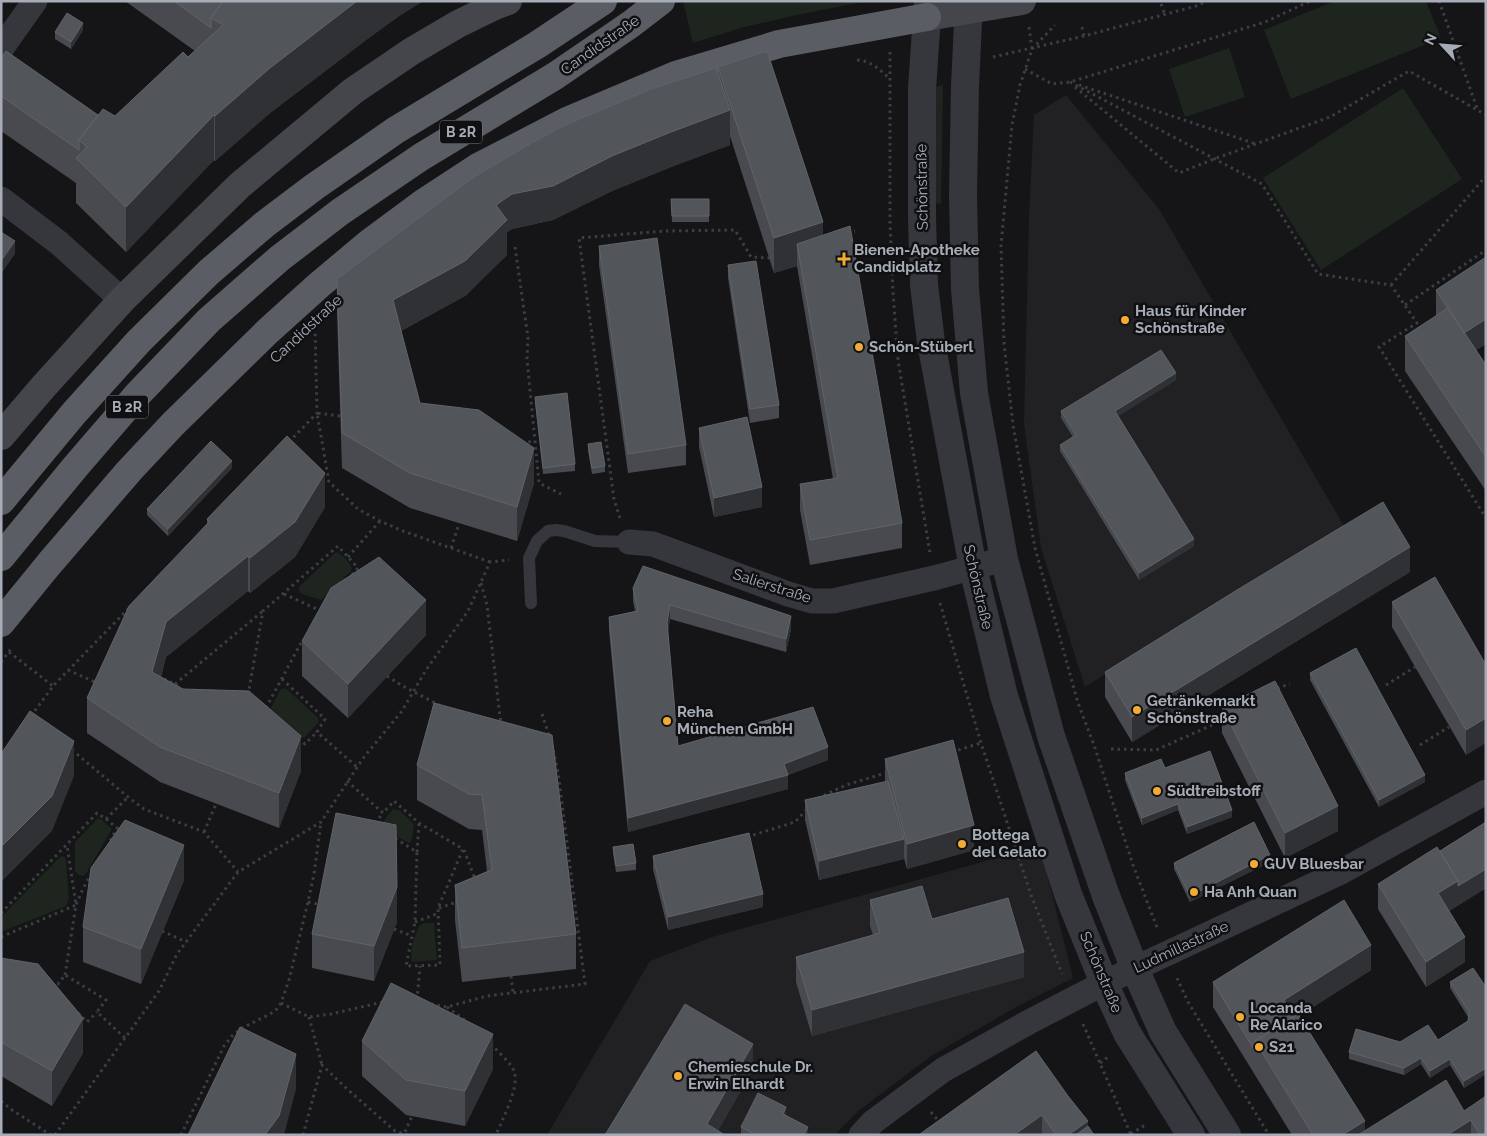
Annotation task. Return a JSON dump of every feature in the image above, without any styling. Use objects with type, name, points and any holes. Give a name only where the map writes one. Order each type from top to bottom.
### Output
[{"type":"highway","name":"B 2R","points":[[1,501],[74,413],[139,341],[209,272],[265,224],[307,192],[396,130],[537,45],[603,1]]},
{"type":"highway","name":"Candidstraße","points":[[1,557],[138,394],[209,320],[266,270],[340,212],[421,156],[555,76],[661,1]]},
{"type":"highway","points":[[8,634],[48,564],[129,471],[193,403],[319,284],[369,243],[423,203],[478,167],[567,121],[676,75],[779,44],[927,9]]},
{"type":"main road","points":[[1,436],[122,300],[240,186],[353,91],[419,46],[458,24],[508,1]]},
{"type":"main road","points":[[927,9],[1022,1]]},
{"type":"street","points":[[1,49],[35,1]]},
{"type":"street","points":[[968,6],[963,194],[965,289],[974,393],[1004,559],[1051,736],[1104,890],[1135,969],[1163,1032],[1227,1135]]},
{"type":"street","name":"Schönstraße","points":[[927,9],[922,72],[924,285],[931,342],[973,568],[1007,705],[1068,894],[1104,983],[1127,1033],[1190,1135]]},
{"type":"street","points":[[1,200],[59,243],[122,300]]},
{"type":"street","name":"Salierstraße","points":[[629,542],[653,544],[788,594],[812,601],[833,601],[1004,559]]},
{"type":"street","name":"Ludmillastraße","points":[[861,1135],[873,1122],[943,1070],[1029,1022],[1104,983],[1338,873],[1486,792]]},
{"type":"lane","points":[[531,603],[530,558],[537,541],[548,531],[572,532],[595,541],[629,542]]},
{"type":"path","points":[[992,57],[1032,49],[1165,15],[1207,1]]},
{"type":"path","points":[[1025,70],[1052,84],[1070,82],[1264,22],[1310,1]]},
{"type":"path","points":[[1440,1],[1477,109]]},
{"type":"path","points":[[1162,4],[1165,15]]},
{"type":"path","points":[[1055,25],[1032,49],[1020,85],[1012,125],[1001,246],[1004,343],[1013,425],[1035,548],[1078,703],[1166,954],[1188,1002],[1269,1135]]},
{"type":"path","points":[[1082,27],[1084,36]]},
{"type":"path","points":[[850,60],[866,61],[878,67],[890,79]]},
{"type":"path","points":[[1070,82],[1179,173],[1330,117],[1409,71],[1486,115]]},
{"type":"path","points":[[1070,82],[1256,144]]},
{"type":"path","points":[[1070,82],[1262,184],[1318,274],[1391,285],[1417,323],[1379,347],[1486,518]]},
{"type":"path","points":[[1391,285],[1486,176]]},
{"type":"path","points":[[629,542],[614,499],[578,238],[664,231],[735,230],[751,257],[770,258]]},
{"type":"path","points":[[846,234],[856,231]]},
{"type":"path","points":[[515,247],[528,338],[527,360],[539,483],[561,494]]},
{"type":"path","points":[[1405,305],[1486,250]]},
{"type":"path","points":[[314,321],[318,413],[329,482],[358,509],[380,522],[490,562],[530,558]]},
{"type":"path","points":[[318,413],[340,416]]},
{"type":"path","points":[[285,446],[318,413]]},
{"type":"path","points":[[518,443],[535,442]]},
{"type":"path","points":[[348,557],[380,522]]},
{"type":"path","points":[[451,548],[459,524]]},
{"type":"path","points":[[175,684],[264,611],[338,546],[358,568],[352,575]]},
{"type":"path","points":[[182,1135],[224,1046],[242,1028],[270,1014],[281,1003],[290,980],[308,902],[321,822],[364,757],[402,710],[426,670],[468,611],[490,562]]},
{"type":"path","points":[[481,582],[488,605],[502,728]]},
{"type":"path","points":[[284,594],[328,615]]},
{"type":"path","points":[[37,723],[30,717],[53,686],[129,608]]},
{"type":"path","points":[[315,618],[320,610]]},
{"type":"path","points":[[246,704],[264,611]]},
{"type":"path","points":[[1,662],[9,652],[8,634]]},
{"type":"path","points":[[263,714],[305,636]]},
{"type":"path","points":[[9,652],[53,686]]},
{"type":"path","points":[[1386,685],[1415,667]]},
{"type":"path","points":[[68,670],[100,685]]},
{"type":"path","points":[[387,676],[444,707]]},
{"type":"path","points":[[160,677],[175,684],[181,690]]},
{"type":"path","points":[[282,678],[325,719],[317,732],[305,744],[291,734]]},
{"type":"path","points":[[1270,692],[1278,687],[1290,684]]},
{"type":"path","points":[[410,1001],[447,1006],[487,996],[585,984],[558,772],[555,755],[542,714]]},
{"type":"path","points":[[1111,749],[1156,750],[1227,717]]},
{"type":"path","points":[[1420,745],[1449,727]]},
{"type":"path","points":[[317,732],[357,767]]},
{"type":"path","points":[[948,753],[981,743]]},
{"type":"path","points":[[67,746],[144,808],[204,832],[238,872]]},
{"type":"path","points":[[548,753],[555,755]]},
{"type":"path","points":[[740,838],[795,822],[818,798],[846,785],[897,769]]},
{"type":"path","points":[[347,781],[383,813]]},
{"type":"path","points":[[106,819],[128,797]]},
{"type":"path","points":[[373,825],[394,801],[420,823],[463,849],[477,886]]},
{"type":"path","points":[[204,832],[216,804]]},
{"type":"path","points":[[1,913],[97,813],[118,828],[104,852]]},
{"type":"path","points":[[1,1102],[53,1135],[126,1038],[159,991],[177,954],[238,872],[321,822]]},
{"type":"path","points":[[420,823],[417,852],[415,922],[406,966],[440,965],[438,908],[463,849]]},
{"type":"path","points":[[388,834],[417,852]]},
{"type":"path","points":[[67,844],[76,905]]},
{"type":"path","points":[[54,989],[65,974],[76,905],[95,867]]},
{"type":"path","points":[[82,891],[89,894]]},
{"type":"path","points":[[438,908],[464,900]]},
{"type":"path","points":[[308,902],[325,906]]},
{"type":"path","points":[[1,937],[76,905]]},
{"type":"path","points":[[415,922],[439,913]]},
{"type":"path","points":[[394,929],[412,936]]},
{"type":"path","points":[[162,931],[186,942]]},
{"type":"path","points":[[417,1002],[420,966]]},
{"type":"path","points":[[65,974],[106,1000],[88,1022],[74,1009]]},
{"type":"path","points":[[511,976],[513,992]]},
{"type":"path","points":[[48,983],[58,984]]},
{"type":"path","points":[[281,1003],[309,1017],[388,1001]]},
{"type":"path","points":[[1183,1006],[1188,1002]]},
{"type":"path","points":[[447,1006],[467,1021]]},
{"type":"path","points":[[450,1019],[453,1011]]},
{"type":"path","points":[[97,1012],[126,1038]]},
{"type":"path","points":[[304,1135],[322,1065],[309,1017]]},
{"type":"path","points":[[486,1038],[514,1070],[515,1081],[512,1094],[496,1135]]},
{"type":"path","points":[[1100,1063],[1108,1057]]},
{"type":"path","points":[[322,1065],[395,1130],[405,1134],[412,1116]]},
{"type":"path","points":[[1222,1068],[1226,1065]]},
{"type":"path","points":[[192,1112],[198,1115]]},
{"type":"path","points":[[1131,1134],[1145,1125]]},
{"type":"shaded area","points":[[683,1],[867,1],[744,27],[693,43]]},
{"type":"shaded area","points":[[1335,1],[1426,1],[1441,38],[1291,99],[1264,30]]},
{"type":"shaded area","points":[[1229,48],[1245,97],[1185,117],[1169,69]]},
{"type":"shaded area","points":[[943,85],[941,204],[933,203],[934,87]]},
{"type":"shaded area","points":[[1403,88],[1462,179],[1321,270],[1263,178]]},
{"type":"shaded area","name":"Haus für Kinder Schönstraße","points":[[1066,95],[1159,209],[1344,526],[1085,687],[1041,548],[1024,424],[1029,216],[1034,115]]},
{"type":"shaded area","points":[[336,552],[348,562],[352,569],[350,572],[321,600],[302,594],[299,591],[299,587]]},
{"type":"shaded area","points":[[283,688],[288,690],[318,718],[319,722],[303,738],[299,737],[270,710],[280,690]]},
{"type":"shaded area","points":[[393,809],[399,810],[414,824],[412,840],[409,843],[383,829],[382,823]]},
{"type":"shaded area","points":[[98,818],[112,829],[87,872],[84,876],[79,875],[75,871],[75,842]]},
{"type":"shaded area","points":[[1040,846],[1073,978],[1018,1006],[931,1056],[857,1112],[835,1135],[547,1135],[650,961],[712,937]]},
{"type":"shaded area","points":[[62,856],[65,857],[66,861],[69,898],[66,906],[1,932],[1,917]]},
{"type":"shaded area","points":[[434,923],[437,960],[412,962],[411,954],[414,938],[420,925]]},
{"type":"building","points":[[174,1],[223,1],[211,18],[211,28]]},
{"type":"building","points":[[223,1],[357,1],[270,68],[214,115],[126,207],[76,158],[87,147],[79,140],[103,109],[115,116],[183,52],[188,57],[223,25],[211,18]]},
{"type":"building","points":[[67,13],[83,23],[71,42],[55,32]]},
{"type":"building","points":[[6,51],[98,115],[79,140],[79,150],[1,96],[1,58]]},
{"type":"building","points":[[767,51],[823,222],[774,238],[718,67]]},
{"type":"building","points":[[716,68],[730,110],[612,156],[553,186],[512,194],[496,205],[507,220],[465,261],[393,300],[420,403],[479,410],[534,448],[517,507],[410,473],[342,433],[337,279],[474,177],[530,144],[563,126],[651,89]]},
{"type":"building","points":[[671,199],[709,199],[709,216],[672,216]]},
{"type":"building","points":[[850,226],[902,523],[810,540],[800,484],[838,478],[797,244]]},
{"type":"building","points":[[1,232],[15,241],[1,261]]},
{"type":"building","points":[[657,238],[686,445],[628,454],[599,246]]},
{"type":"building","points":[[1486,257],[1486,319],[1464,333],[1436,290]]},
{"type":"building","points":[[756,261],[779,405],[750,409],[728,265]]},
{"type":"building","points":[[1448,308],[1486,365],[1486,457],[1405,336]]},
{"type":"building","points":[[1161,350],[1176,373],[1115,411],[1194,539],[1139,573],[1060,445],[1076,435],[1061,411]]},
{"type":"building","points":[[567,393],[575,464],[543,468],[535,397]]},
{"type":"building","points":[[747,417],[762,487],[714,498],[699,428]]},
{"type":"building","points":[[287,436],[325,473],[295,522],[250,558],[248,556],[166,622],[152,672],[183,689],[249,691],[301,736],[279,793],[160,747],[87,698],[129,606],[209,522],[207,519]]},
{"type":"building","points":[[211,441],[232,461],[168,529],[147,509]]},
{"type":"building","points":[[601,442],[605,466],[592,468],[588,444]]},
{"type":"building","points":[[1383,502],[1410,547],[1132,717],[1105,672]]},
{"type":"building","points":[[379,557],[426,600],[348,684],[302,641],[331,588]]},
{"type":"building","points":[[643,566],[791,616],[786,639],[670,605],[667,622],[678,746],[813,707],[828,747],[784,764],[788,775],[628,818],[609,617],[638,611],[633,588]]},
{"type":"building","points":[[1435,577],[1486,665],[1486,718],[1466,730],[1392,602]]},
{"type":"building","points":[[1356,648],[1425,775],[1379,800],[1310,673]]},
{"type":"building","points":[[1275,681],[1338,806],[1285,833],[1222,707]]},
{"type":"building","points":[[434,703],[552,735],[576,934],[462,948],[455,885],[492,870],[482,795],[469,794],[417,765]]},
{"type":"building","points":[[30,711],[74,741],[52,796],[1,847],[1,754]]},
{"type":"building","points":[[953,740],[974,825],[907,844],[885,759]]},
{"type":"building","points":[[1210,751],[1232,810],[1187,827],[1178,804],[1142,818],[1125,773],[1161,759],[1165,768]]},
{"type":"building","points":[[888,781],[904,839],[819,861],[805,800]]},
{"type":"building","points":[[336,813],[396,825],[397,887],[374,946],[312,934]]},
{"type":"building","points":[[125,820],[184,845],[141,949],[83,927],[91,868]]},
{"type":"building","points":[[1254,822],[1270,855],[1190,896],[1174,863]]},
{"type":"building","points":[[1486,822],[1486,869],[1458,886],[1458,881],[1440,851]]},
{"type":"building","points":[[749,833],[763,894],[668,917],[653,856]]},
{"type":"building","points":[[633,844],[636,863],[616,866],[613,847]]},
{"type":"building","points":[[1437,847],[1458,881],[1438,893],[1465,937],[1426,962],[1378,884]]},
{"type":"building","points":[[922,886],[932,919],[1008,898],[1024,952],[812,1010],[796,957],[880,933],[870,900]]},
{"type":"building","points":[[1344,900],[1371,945],[1284,1000],[1294,1017],[1255,1041],[1255,1051],[1213,982]]},
{"type":"building","points":[[1,958],[38,964],[83,1018],[52,1071],[1,1042]]},
{"type":"building","points":[[1473,968],[1486,987],[1486,1068],[1464,1081],[1450,1059],[1430,1071],[1421,1058],[1404,1068],[1349,1052],[1356,1029],[1400,1042],[1428,1025],[1438,1040],[1468,1021],[1469,1012],[1450,982]]},
{"type":"building","points":[[391,983],[493,1034],[465,1091],[406,1080],[362,1041]]},
{"type":"building","points":[[685,1004],[753,1044],[707,1124],[725,1135],[605,1135]]},
{"type":"building","points":[[1298,1014],[1365,1121],[1342,1135],[1313,1135],[1255,1041]]},
{"type":"building","points":[[240,1027],[296,1054],[279,1116],[265,1135],[188,1135]]},
{"type":"building","points":[[1036,1051],[1088,1121],[1068,1135],[1056,1135],[1042,1115],[1014,1135],[920,1134]]},
{"type":"building","points":[[1446,1080],[1464,1111],[1486,1096],[1486,1135],[1480,1135],[1471,1120],[1447,1135],[1358,1135]]},
{"type":"building","points":[[758,1093],[786,1107],[783,1114],[808,1127],[804,1135],[756,1135],[741,1127]]},
{"type":"building","points":[[1088,1126],[1094,1135],[1076,1135]]},
{"type":"place","name":"Bienen-Apotheke Candidplatz","points":[[844,259]]},
{"type":"place","name":"Haus für Kinder Schönstraße","points":[[1125,320]]},
{"type":"place","name":"Schön-Stüberl","points":[[859,347]]},
{"type":"place","name":"Getränkemarkt Schönstraße","points":[[1137,710]]},
{"type":"place","name":"Reha München GmbH","points":[[667,721]]},
{"type":"place","name":"Südtreibstoff","points":[[1157,791]]},
{"type":"place","name":"Bottega del Gelato","points":[[962,844]]},
{"type":"place","name":"GUV Bluesbar","points":[[1254,864]]},
{"type":"place","name":"Ha Anh Quan","points":[[1194,892]]},
{"type":"place","name":"Locanda Re Alarico","points":[[1240,1017]]},
{"type":"place","name":"S21","points":[[1259,1047]]},
{"type":"place","name":"Chemieschule Dr. Erwin Elhardt","points":[[678,1076]]}]
